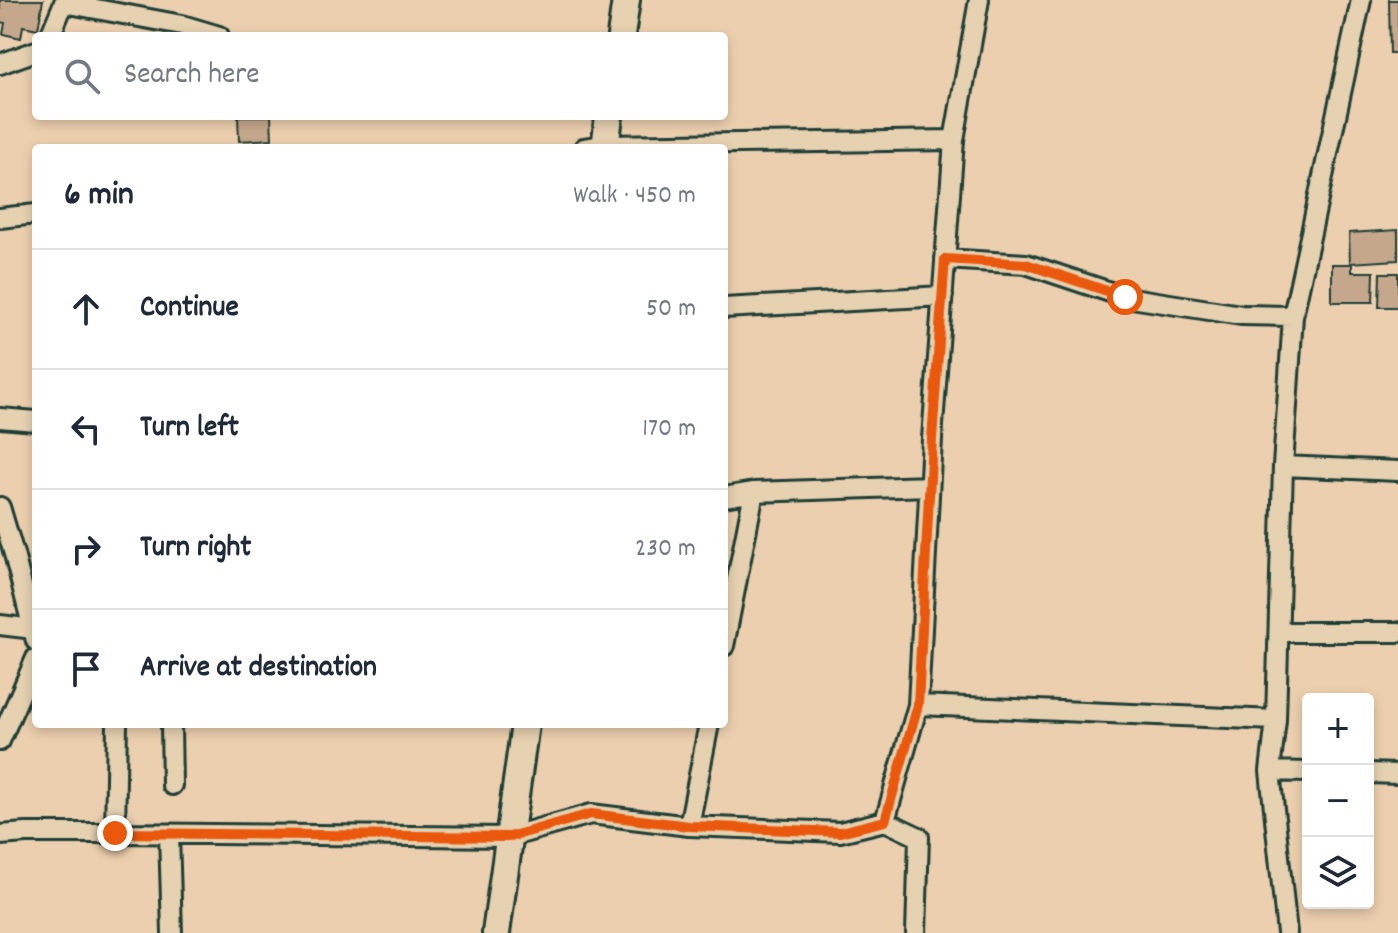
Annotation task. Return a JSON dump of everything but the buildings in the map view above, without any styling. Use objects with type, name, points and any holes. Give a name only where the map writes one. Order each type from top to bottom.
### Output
[{"type":"main road","points":[[622,32],[626,0]]},
{"type":"main road","points":[[599,144],[608,120]]},
{"type":"main road","points":[[496,933],[524,728]]},
{"type":"street","points":[[885,821],[918,705],[929,486],[954,140],[979,0]]},
{"type":"street","points":[[1287,933],[1270,771],[1276,720],[1283,466],[1293,316],[1361,0]]},
{"type":"street","points":[[52,32],[65,2],[206,32]]},
{"type":"street","points":[[0,64],[32,52]]},
{"type":"street","points":[[728,144],[954,140]]},
{"type":"street","points":[[0,218],[32,214]]},
{"type":"street","points":[[945,259],[1026,264],[1125,297],[1241,315],[1293,316]]},
{"type":"street","points":[[728,308],[943,296]]},
{"type":"street","points":[[0,418],[32,421]]},
{"type":"street","points":[[1283,466],[1398,471]]},
{"type":"street","points":[[728,496],[754,492],[929,486]]},
{"type":"street","points":[[728,625],[754,492]]},
{"type":"street","points":[[0,507],[32,624]]},
{"type":"street","points":[[0,625],[32,634]]},
{"type":"street","points":[[1279,632],[1398,632]]},
{"type":"street","points":[[0,741],[32,667]]},
{"type":"street","points":[[918,705],[1276,720]]},
{"type":"street","points":[[115,833],[117,728]]},
{"type":"street","points":[[171,728],[172,785]]},
{"type":"street","points":[[689,826],[708,728]]},
{"type":"street","points":[[1270,771],[1302,772]]},
{"type":"street","points":[[1374,773],[1398,774]]},
{"type":"street","points":[[0,835],[115,833],[509,837],[591,814],[689,826],[840,832],[885,821],[919,837],[916,933]]},
{"type":"street","points":[[169,834],[172,933]]},
{"type":"route","points":[[115,833],[509,837],[591,814],[689,826],[840,832],[885,821],[918,705],[945,259],[1026,264],[1125,297]]}]
